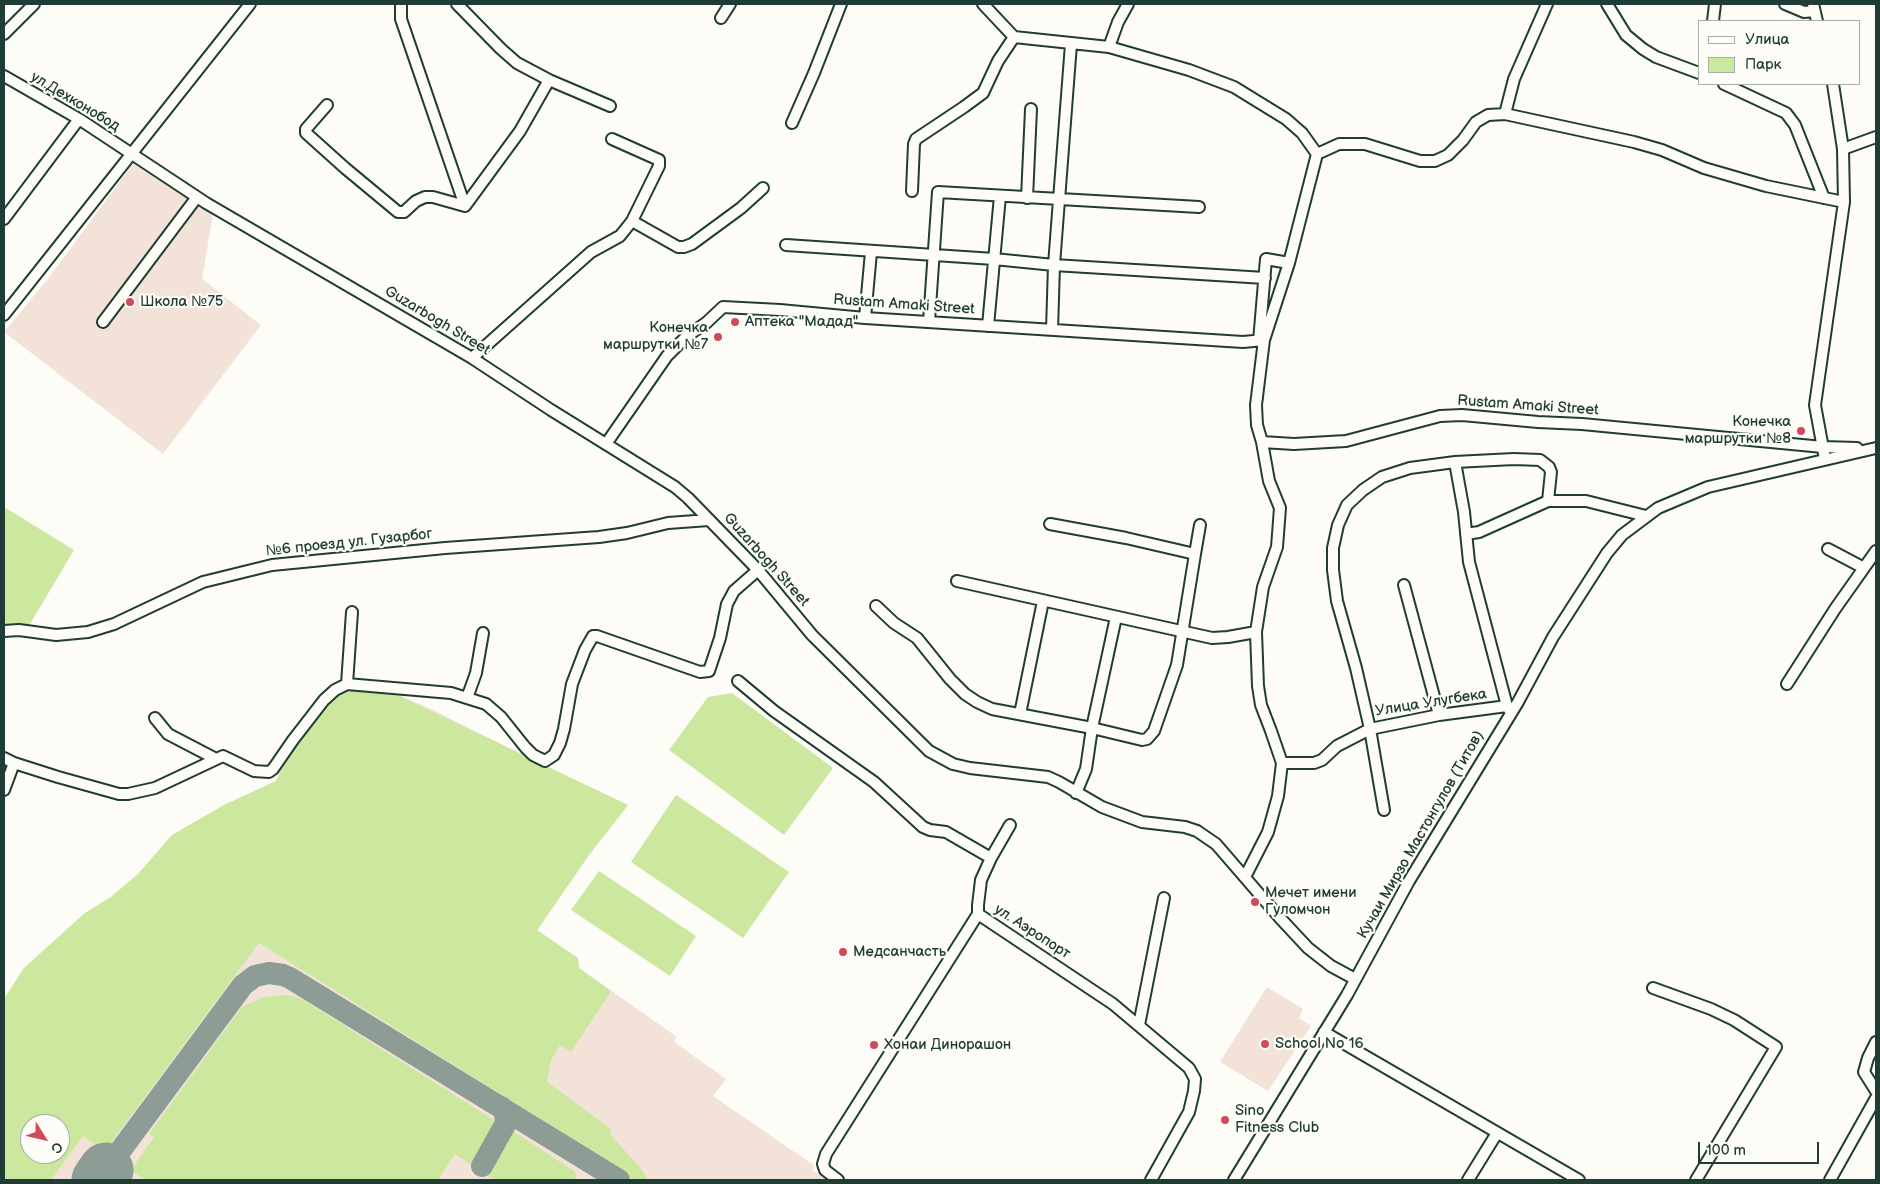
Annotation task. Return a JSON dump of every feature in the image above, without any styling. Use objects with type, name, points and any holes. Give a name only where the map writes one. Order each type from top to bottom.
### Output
[{"type":"street","points":[[4,34],[34,4]]},
{"type":"street","points":[[4,315],[250,4]]},
{"type":"street","points":[[401,4],[401,19],[465,206]]},
{"type":"street","points":[[458,4],[517,63],[549,80],[610,106]]},
{"type":"street","points":[[721,18],[730,4]]},
{"type":"street","points":[[792,123],[841,4]]},
{"type":"street","points":[[983,4],[1014,37],[1109,47],[1189,70],[1234,87],[1286,119],[1302,133],[1316,154],[1289,263],[1262,341]]},
{"type":"street","points":[[1109,47],[1118,22],[1128,4]]},
{"type":"street","points":[[1505,114],[1514,80],[1547,4]]},
{"type":"street","points":[[1608,4],[1626,35],[1643,49],[1656,57],[1698,70]]},
{"type":"street","points":[[1713,20],[1715,4]]},
{"type":"street","points":[[1785,4],[1804,12],[1815,12]]},
{"type":"street","points":[[912,191],[914,144],[916,139],[982,93],[998,61],[1014,37]]},
{"type":"street","points":[[1052,330],[1054,265],[1072,44]]},
{"type":"street","name":"ул.Дехконобод","points":[[4,76],[79,119],[131,154]]},
{"type":"street","points":[[465,206],[520,131],[549,80]]},
{"type":"street","points":[[1726,85],[1786,113],[1795,125],[1824,198]]},
{"type":"street","points":[[1825,459],[1816,405],[1844,202],[1844,149],[1833,85]]},
{"type":"street","points":[[327,105],[306,129],[306,133],[398,212],[404,212],[416,201],[425,197],[433,197],[465,206]]},
{"type":"street","points":[[1026,198],[1031,109]]},
{"type":"street","points":[[1316,154],[1339,144],[1365,144],[1420,161],[1435,161],[1448,154],[1463,140],[1476,122],[1488,115],[1505,114],[1634,142],[1662,150],[1704,168],[1766,186],[1844,202]]},
{"type":"street","points":[[4,219],[79,119]]},
{"type":"street","points":[[1844,149],[1876,137]]},
{"type":"street","points":[[472,358],[592,252],[620,236],[632,221],[659,166],[659,160],[612,139]]},
{"type":"street","name":"Guzarbogh Street","points":[[131,154],[197,198],[472,358],[551,410],[675,487],[758,570],[812,635],[929,751],[952,764],[970,768],[1048,777],[1102,807],[1142,822],[1197,831],[1216,844],[1308,948],[1331,966],[1355,979]]},
{"type":"street","points":[[632,221],[678,247],[684,248],[741,208],[763,188]]},
{"type":"street","points":[[929,322],[938,192],[1199,208]]},
{"type":"street","points":[[988,326],[1000,196]]},
{"type":"street","points":[[103,322],[197,198]]},
{"type":"street","points":[[786,245],[994,259],[1054,265],[1265,278]]},
{"type":"street","points":[[865,318],[871,252]]},
{"type":"street","points":[[1245,878],[1268,832],[1278,796],[1282,763],[1272,731],[1260,705],[1257,677],[1256,632],[1263,587],[1277,547],[1280,508],[1269,481],[1257,425],[1256,405],[1262,341],[1266,260],[1289,263]]},
{"type":"street","name":"Rustam Amaki Street","points":[[606,444],[667,356],[687,336],[706,323],[723,307],[988,326],[1262,341]]},
{"type":"street","name":"Rustam Amaki Street","points":[[1262,442],[1294,444],[1346,441],[1440,416],[1462,415],[1582,424],[1823,447],[1876,448]]},
{"type":"street","name":"Кучаи Мирзо Мастонгулов (Титов)","points":[[1234,1180],[1324,1032],[1433,839],[1509,710],[1607,553],[1622,536],[1658,508],[1708,487],[1876,448]]},
{"type":"street","points":[[1384,810],[1370,729],[1356,668],[1337,601],[1333,570],[1333,548],[1338,525],[1347,505],[1363,490],[1382,477],[1410,468],[1455,462],[1514,459],[1540,460],[1546,463],[1551,472],[1548,501]]},
{"type":"street","points":[[1455,462],[1469,562],[1509,710]]},
{"type":"street","points":[[1466,534],[1479,532],[1548,501],[1586,501],[1646,516]]},
{"type":"street","name":"№6 проезд ул. Гузарбог","points":[[4,630],[56,635],[88,632],[114,624],[203,582],[272,565],[445,548],[599,537],[627,533],[668,523],[709,520]]},
{"type":"street","points":[[1050,524],[1126,538],[1196,554]]},
{"type":"street","points":[[876,606],[894,623],[917,638],[950,679],[965,694],[977,702],[992,709],[1092,728],[1142,740],[1151,736],[1177,665],[1200,525]]},
{"type":"street","points":[[1828,549],[1864,568]]},
{"type":"street","points":[[1787,684],[1876,551]]},
{"type":"street","points":[[4,758],[14,763],[119,794],[155,788],[223,756],[254,770],[269,772],[324,700],[335,690],[347,684],[451,693],[486,704],[493,709],[533,755],[545,761],[554,755],[560,743],[572,684],[592,636],[606,639],[700,672],[709,672],[720,638],[727,604],[734,591],[758,570]]},
{"type":"street","points":[[957,581],[1212,638],[1256,632]]},
{"type":"street","points":[[1404,585],[1439,716]]},
{"type":"street","points":[[1020,714],[1044,601]]},
{"type":"street","points":[[347,684],[352,612]]},
{"type":"street","points":[[1076,793],[1086,769],[1092,728],[1116,617]]},
{"type":"street","points":[[468,698],[476,673],[483,633]]},
{"type":"street","points":[[738,681],[774,711],[874,782],[923,827],[946,832],[991,858]]},
{"type":"street","name":"Улица Улугбека","points":[[1282,763],[1314,763],[1322,760],[1337,746],[1370,729],[1439,716],[1509,710]]},
{"type":"street","points":[[156,718],[168,734],[216,759]]},
{"type":"street","points":[[4,790],[14,763]]},
{"type":"street","points":[[978,914],[982,880],[991,858],[1010,825]]},
{"type":"street","points":[[1139,1025],[1164,898]]},
{"type":"street","name":"ул. Аэропорт","points":[[834,1177],[825,1170],[823,1164],[826,1154],[978,914],[1106,999],[1189,1068],[1194,1079],[1194,1091],[1189,1112],[1150,1180]]},
{"type":"street","points":[[1653,988],[1711,1008],[1734,1020],[1776,1048],[1696,1180]]},
{"type":"street","points":[[1324,1032],[1579,1180]]},
{"type":"street","points":[[1876,1042],[1864,1072],[1876,1091]]},
{"type":"street","points":[[1830,1180],[1876,1098]]},
{"type":"street","points":[[1468,1180],[1497,1132]]},
{"type":"shaded area","name":"Школа №75","points":[[133,164],[213,214],[202,279],[261,325],[163,454],[4,332],[47,280]]},
{"type":"shaded area","points":[[383,688],[433,710],[628,805],[589,855],[537,931],[578,958],[579,968],[677,1037],[674,1042],[726,1079],[713,1096],[815,1166],[812,1171],[832,1180],[4,1180],[4,999],[24,968],[85,913],[111,897],[138,874],[172,835],[224,805],[276,781],[281,770]]},
{"type":"shaded area","name":"School No 16","points":[[1267,987],[1303,1009],[1299,1018],[1311,1026],[1268,1091],[1220,1062]]},
{"type":"green space","points":[[4,507],[74,550],[27,629],[4,628]]},
{"type":"green space","points":[[347,686],[383,688],[628,805],[589,855],[537,930],[578,958],[579,968],[611,991],[571,1052],[560,1045],[551,1060],[547,1082],[611,1129],[610,1134],[642,1170],[648,1180],[635,1180],[595,1153],[259,943],[104,1152],[83,1136],[70,1154],[70,1114],[20,1114],[20,1164],[63,1164],[51,1180],[4,1180],[4,999],[24,968],[85,913],[111,897],[138,874],[172,835],[224,805],[276,781],[315,716]]},
{"type":"green space","points":[[732,693],[833,768],[784,835],[669,750],[708,697]]},
{"type":"green space","points":[[676,795],[789,872],[743,938],[631,862]]},
{"type":"green space","points":[[599,871],[696,936],[670,976],[571,910]]},
{"type":"green space","points":[[287,995],[302,999],[494,1120],[495,1125],[472,1165],[455,1154],[438,1180],[145,1180],[131,1170],[154,1137],[149,1134],[242,1007],[264,997]]},
{"type":"green space","points":[[513,1131],[574,1171],[577,1176],[573,1180],[495,1180],[486,1175]]},
{"type":"taxiway","points":[[106,1170],[243,985],[255,976],[269,973],[290,978],[619,1180]]},
{"type":"taxiway","points":[[482,1166],[506,1123],[505,1113],[501,1107]]},
{"type":"runway","points":[[99,1180],[106,1170]]},
{"type":"place","name":"Школа №75","points":[[130,302]]},
{"type":"place","name":"Аптека \"Мадад\"","points":[[735,322]]},
{"type":"place","name":"Конечка маршрутки №7","points":[[718,337]]},
{"type":"place","name":"Конечка маршрутки №8","points":[[1801,431]]},
{"type":"place","name":"Мечет имени Гуломчон","points":[[1255,902]]},
{"type":"place","name":"Медсанчасть","points":[[843,952]]},
{"type":"place","name":"School No 16","points":[[1265,1044]]},
{"type":"place","name":"Хонаи Динорашон","points":[[874,1045]]},
{"type":"place","name":"Sino Fitness Club","points":[[1225,1120]]}]
